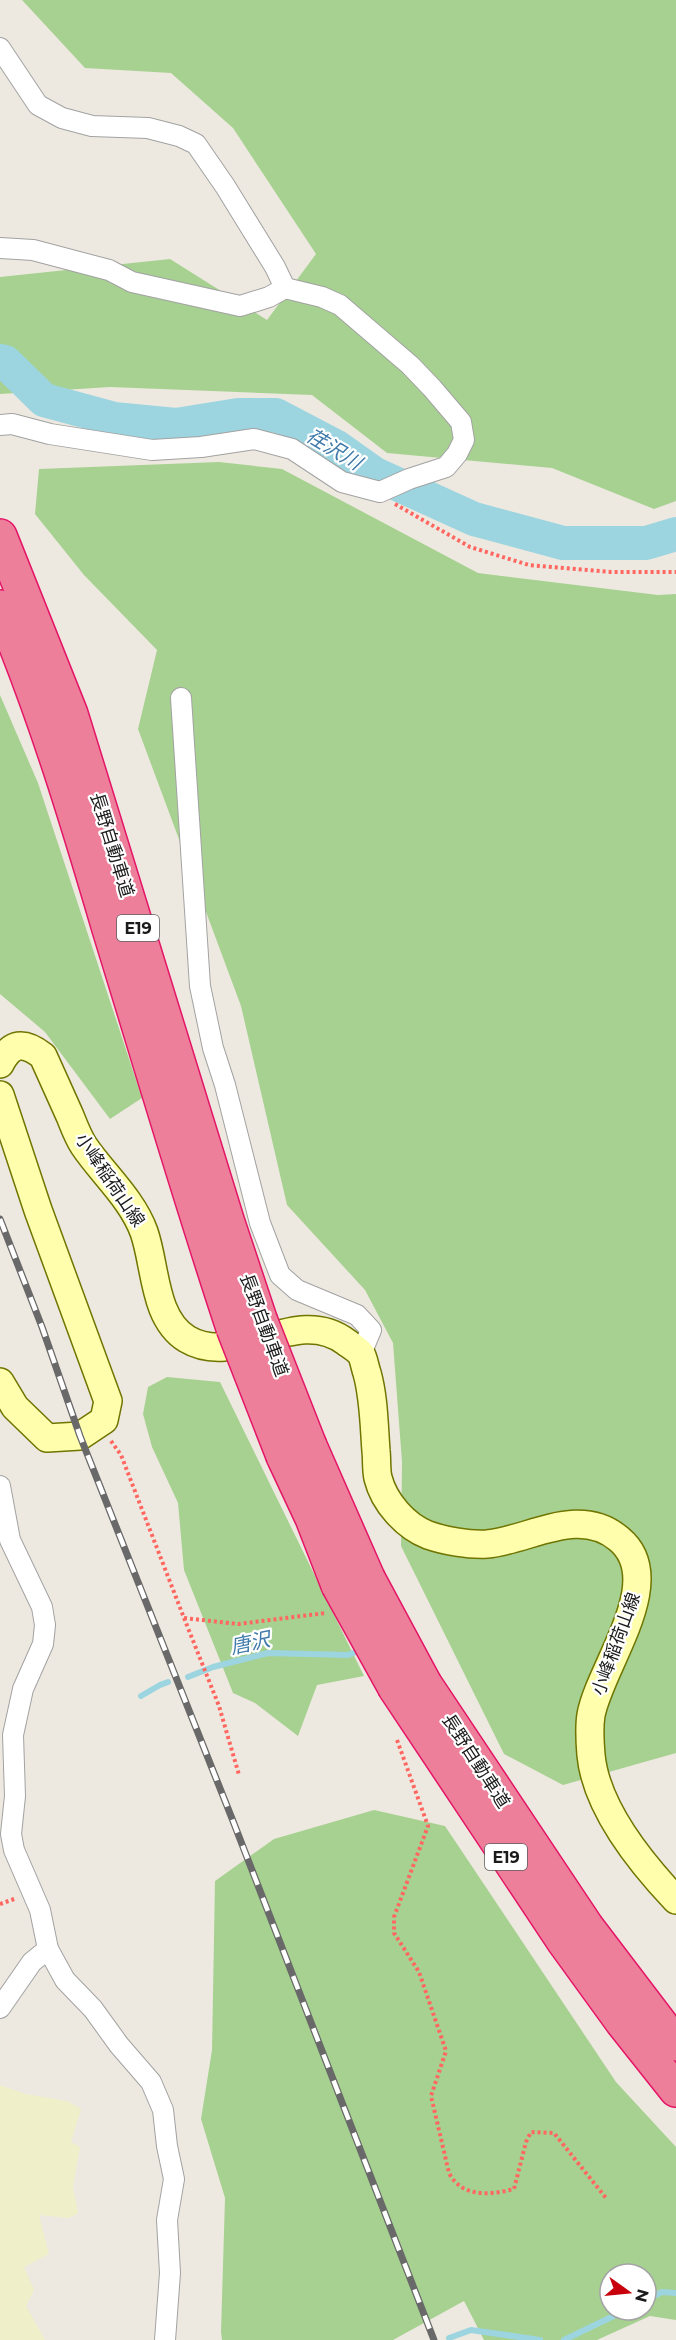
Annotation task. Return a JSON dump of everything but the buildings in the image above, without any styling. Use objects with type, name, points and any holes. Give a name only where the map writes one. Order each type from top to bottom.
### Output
[{"type":"highway","name":"長野自動車道","points":[[1,538],[70,714],[228,1223],[247,1324]]},
{"type":"highway","name":"長野自動車道","points":[[0,607],[45,724],[75,814],[201,1233],[247,1324],[296,1451],[345,1592],[410,1686],[574,1908],[676,2090]]},
{"type":"highway","name":"長野自動車道","points":[[634,2015],[676,2044]]},
{"type":"main road","name":"小峰稲荷山線","points":[[0,1064],[6,1051],[18,1046],[32,1047],[44,1056],[82,1144],[128,1203],[144,1230],[165,1314],[175,1330],[189,1340],[207,1346],[223,1347],[302,1329],[322,1331],[341,1338],[361,1354],[372,1389],[378,1478],[403,1520],[426,1534],[452,1541],[487,1544],[577,1523],[601,1528],[620,1539],[634,1556],[638,1581],[634,1604],[602,1682],[591,1716],[591,1756],[600,1795],[623,1835],[676,1900]]},
{"type":"main road","points":[[0,1095],[38,1210],[108,1401],[104,1420],[80,1436],[47,1438],[15,1407],[0,1382]]},
{"type":"street","points":[[0,48],[38,105],[62,118],[92,126],[148,128],[179,136],[196,144],[263,247],[285,288]]},
{"type":"street","points":[[0,248],[33,250],[109,270],[132,282],[240,306],[269,297],[285,288],[322,297],[340,305],[410,365],[461,422],[464,440],[457,454],[446,467],[409,479],[383,491],[342,482],[292,449],[254,439],[201,447],[152,450],[50,434],[12,424],[0,424]]},
{"type":"street","points":[[181,698],[200,987],[213,1048],[225,1085],[257,1212],[280,1275],[297,1290],[357,1315],[371,1330],[361,1354]]},
{"type":"street","points":[[0,1486],[10,1540],[42,1607],[45,1625],[43,1644],[23,1689],[13,1735],[15,1796],[11,1834],[14,1850],[40,1910],[48,1949],[65,1980],[93,2009],[119,2045],[151,2082],[163,2110],[174,2179],[167,2220],[170,2273],[165,2340]]},
{"type":"street","points":[[0,2008],[32,1962],[48,1949]]},
{"type":"path","points":[[383,491],[401,509],[470,547],[529,565],[611,572],[676,572]]},
{"type":"path","points":[[99,1423],[121,1455],[219,1706],[239,1775]]},
{"type":"path","points":[[184,1618],[237,1624],[345,1592]]},
{"type":"path","points":[[396,1737],[428,1826],[394,1917],[394,1933],[419,1972],[446,2051],[431,2096],[449,2173],[454,2182],[463,2190],[494,2194],[514,2189],[525,2142],[531,2132],[555,2133],[606,2198]]},
{"type":"green space","points":[[22,0],[676,0],[676,501],[654,509],[552,468],[387,453],[312,395],[110,387],[0,394],[0,277],[170,259],[267,320],[316,254],[233,128],[171,73],[85,68]]},
{"type":"green space","points":[[219,462],[282,469],[478,573],[658,595],[676,594],[676,1753],[563,1785],[504,1754],[401,1546],[402,1462],[393,1343],[365,1290],[287,1205],[241,1006],[138,729],[157,650],[84,575],[35,514],[39,469]]},
{"type":"green space","points":[[0,695],[38,783],[142,1098],[110,1119],[45,1032],[0,994]]},
{"type":"green space","points":[[167,1377],[220,1382],[364,1676],[317,1685],[298,1736],[255,1703],[233,1693],[184,1570],[178,1503],[152,1447],[143,1414],[148,1387]]},
{"type":"green space","points":[[374,1810],[445,1826],[616,2082],[676,2147],[676,2320],[658,2317],[658,2262],[598,2262],[598,2322],[637,2322],[597,2340],[484,2340],[464,2301],[393,2340],[222,2340],[225,2198],[201,2119],[212,2050],[215,1881],[274,1839]]},
{"type":"green space","points":[[0,2085],[25,2094],[67,2101],[81,2109],[71,2142],[80,2147],[73,2187],[78,2213],[69,2218],[39,2215],[49,2254],[24,2267],[34,2290],[26,2306],[45,2340],[0,2340]]},
{"type":"waterway","name":"荏沢川","points":[[0,361],[5,362],[44,400],[114,419],[176,425],[238,415],[276,415],[337,447],[375,474],[474,519],[563,543],[646,543],[676,534]]},
{"type":"waterway","name":"唐沢","points":[[188,1677],[213,1667],[268,1653],[348,1655],[356,1652]]},
{"type":"waterway","points":[[141,1696],[168,1682]]},
{"type":"waterway","points":[[658,2294],[676,2293]]},
{"type":"waterway","points":[[564,2340],[601,2322]]},
{"type":"waterway","points":[[449,2338],[471,2330],[540,2340]]},
{"type":"railway","points":[[0,1219],[42,1327],[80,1436],[233,1821],[434,2340]]}]
